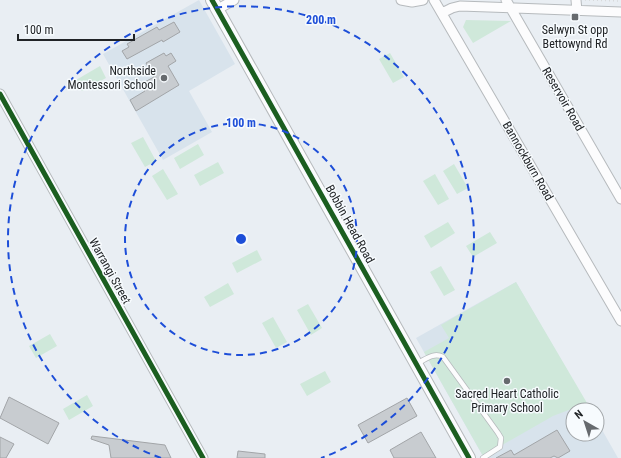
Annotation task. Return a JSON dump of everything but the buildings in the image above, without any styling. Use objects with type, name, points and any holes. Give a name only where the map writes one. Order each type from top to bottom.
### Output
[{"type":"main road","name":"Bobbin Head Road","points":[[215,5],[418,363],[469,458]]},
{"type":"street","points":[[215,5],[234,0]]},
{"type":"street","points":[[401,0],[412,2],[423,0]]},
{"type":"street","name":"Bannockburn Road","points":[[434,0],[621,321]]},
{"type":"street","points":[[576,0],[576,11]]},
{"type":"street","points":[[442,13],[460,6],[508,4],[576,11],[621,12]]},
{"type":"street","name":"Reservoir Road","points":[[508,4],[621,199]]},
{"type":"street","name":"Warrangi Street","points":[[0,94],[203,458]]},
{"type":"lane","points":[[418,363],[431,356],[440,355],[444,357],[498,433],[501,438],[500,447],[483,458]]},
{"type":"path","points":[[584,0],[621,1]]},
{"type":"shaded area","name":"Northside Montessori School","points":[[199,0],[235,64],[189,91],[212,132],[163,160],[103,54]]},
{"type":"shaded area","name":"Sacred Heart Catholic Primary School","points":[[516,282],[585,402],[565,402],[565,442],[605,442],[605,435],[618,458],[484,458],[416,338]]},
{"type":"green space","points":[[466,20],[511,21],[473,43],[463,27]]},
{"type":"green space","points":[[390,53],[404,77],[393,83],[379,59]]},
{"type":"green space","points":[[100,66],[106,78],[82,91],[76,80]]},
{"type":"green space","points":[[143,137],[156,161],[145,167],[131,143]]},
{"type":"green space","points":[[198,144],[204,155],[180,169],[174,158]]},
{"type":"green space","points":[[218,162],[224,173],[200,186],[194,175]]},
{"type":"green space","points":[[454,164],[468,188],[457,194],[443,171]]},
{"type":"green space","points":[[163,169],[178,194],[167,200],[152,176]]},
{"type":"green space","points":[[435,174],[449,199],[438,205],[423,181]]},
{"type":"green space","points":[[448,222],[455,233],[431,248],[424,236]]},
{"type":"green space","points":[[490,232],[497,243],[473,257],[466,246]]},
{"type":"green space","points":[[257,250],[262,260],[237,273],[232,263]]},
{"type":"green space","points":[[441,266],[455,290],[444,296],[430,272]]},
{"type":"green space","name":"Sacred Heart Catholic Primary School","points":[[516,282],[586,402],[565,402],[565,411],[553,416],[483,456],[424,352],[449,338],[441,325]]},
{"type":"green space","points":[[228,283],[234,294],[210,307],[204,297]]},
{"type":"green space","points":[[308,304],[322,328],[311,335],[297,310]]},
{"type":"green space","points":[[273,317],[287,342],[276,348],[262,323]]},
{"type":"green space","points":[[50,334],[57,346],[36,358],[29,346]]},
{"type":"green space","points":[[325,371],[331,382],[307,396],[300,384]]},
{"type":"green space","points":[[87,395],[93,406],[69,420],[63,409]]},
{"type":"cycle path","points":[[212,0],[469,458]]},
{"type":"cycle path","points":[[0,94],[203,458]]},
{"type":"place","name":"Selwyn St opp Bettowynd Rd","points":[[575,17]]},
{"type":"place","name":"Northside Montessori School","points":[[164,78]]},
{"type":"place","name":"Sacred Heart Catholic Primary School","points":[[507,381]]}]
